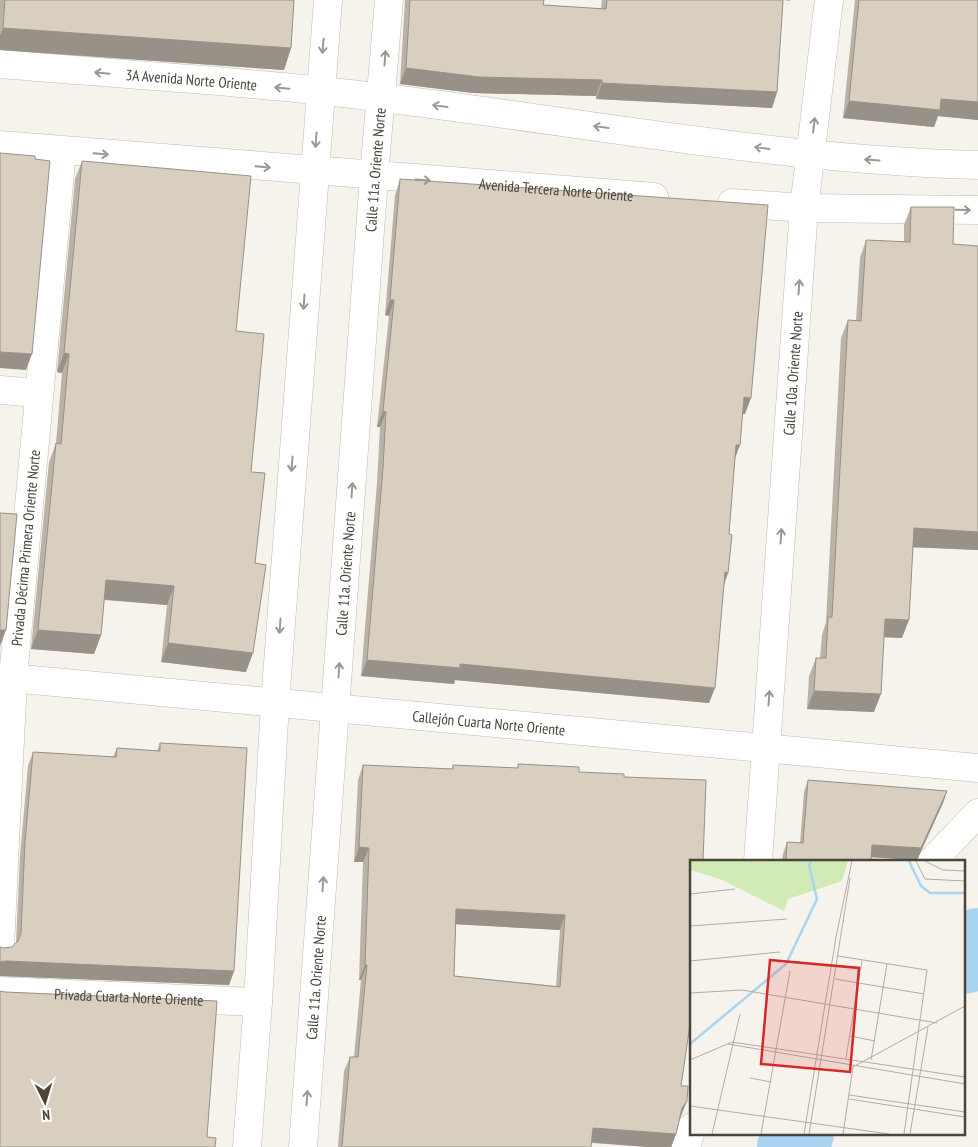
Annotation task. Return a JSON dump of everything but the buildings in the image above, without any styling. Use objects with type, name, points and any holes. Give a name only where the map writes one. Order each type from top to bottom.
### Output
[{"type":"street","points":[[247,1147],[258,1002],[275,703],[319,91],[328,0]]},
{"type":"street","name":"Calle 11a. Oriente Norte","points":[[303,1147],[374,176],[389,0]]},
{"type":"street","name":"Calle 10a. Oriente Norte","points":[[758,860],[804,208],[829,0]]},
{"type":"street","name":"3A Avenida Norte Oriente","points":[[0,64],[382,98]]},
{"type":"street","points":[[382,98],[810,155],[978,165]]},
{"type":"street","points":[[0,145],[374,176]]},
{"type":"street","name":"Privada Décima Primera Oriente Norte","points":[[0,947],[7,677],[62,151]]},
{"type":"street","name":"Avenida Tercera Norte Oriente","points":[[374,176],[677,199]]},
{"type":"street","points":[[706,201],[804,208],[978,210]]},
{"type":"street","points":[[0,390],[38,393]]},
{"type":"street","name":"Callejón Cuarta Norte Oriente","points":[[7,677],[978,768]]},
{"type":"street","points":[[933,860],[978,813]]},
{"type":"street","name":"Privada Cuarta Norte Oriente","points":[[0,991],[258,1002]]},
{"type":"street","points":[[686,1147],[690,1134]]},
{"type":"waterway","points":[[966,956],[978,944]]},
{"type":"waterway","points":[[793,1147],[798,1134]]}]
